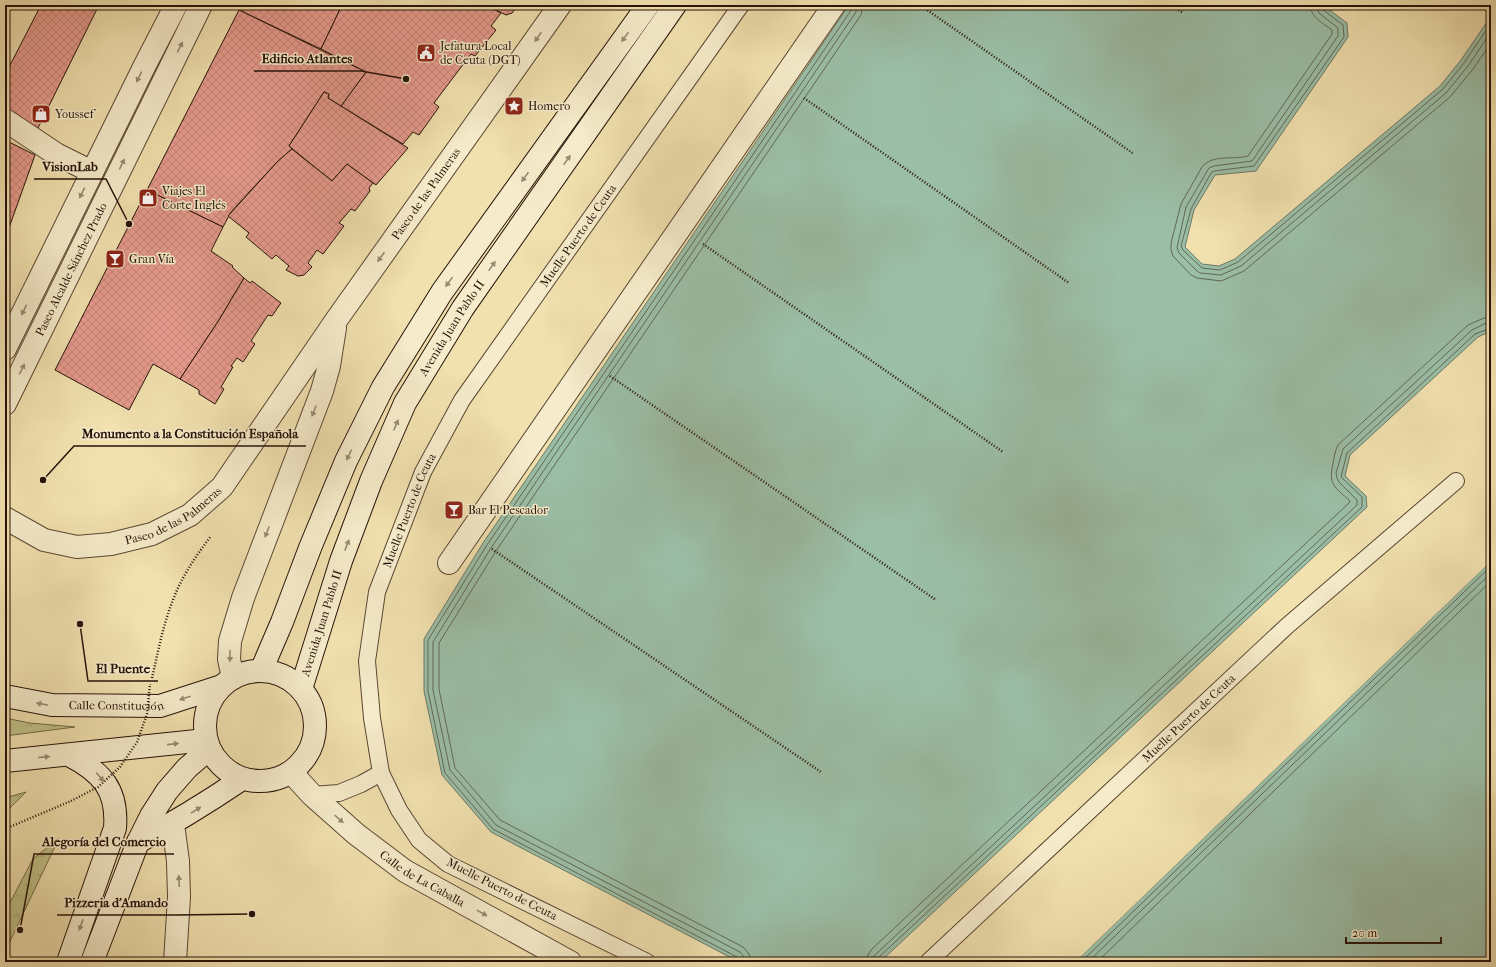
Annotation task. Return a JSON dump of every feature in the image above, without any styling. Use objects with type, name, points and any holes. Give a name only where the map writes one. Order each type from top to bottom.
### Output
[{"type":"street","name":"Paseo Alcalde Sánchez Prado","points":[[5,349],[176,5]]},
{"type":"street","name":"Paseo Alcalde Sánchez Prado","points":[[5,404],[201,5]]},
{"type":"street","name":"Paseo de las Palmeras","points":[[5,518],[44,540],[77,547],[111,544],[152,534],[190,515],[222,487],[337,319],[560,5]]},
{"type":"street","points":[[261,671],[346,461],[383,387],[442,292],[648,5]]},
{"type":"street","name":"Avenida Juan Pablo II","points":[[301,689],[341,561],[371,481],[405,403],[463,308],[675,5]]},
{"type":"street","points":[[449,563],[834,5]]},
{"type":"street","points":[[5,120],[56,154],[92,172]]},
{"type":"street","points":[[227,682],[230,641],[243,598],[322,391],[329,366],[337,319]]},
{"type":"street","points":[[292,384],[305,376],[315,378],[322,391]]},
{"type":"street","points":[[261,671],[276,673],[289,679],[301,689],[311,705],[315,723],[313,742],[305,759],[291,772],[280,778],[254,782],[242,779],[228,772],[217,762],[208,745],[205,720],[210,702],[227,682],[246,672],[261,671]]},
{"type":"street","name":"Calle Constitución","points":[[6,696],[52,706],[160,706],[227,682]]},
{"type":"street","points":[[5,761],[208,745]]},
{"type":"street","points":[[92,962],[138,842],[151,816],[167,791],[208,745]]},
{"type":"street","points":[[68,962],[116,828],[114,800],[109,788],[98,774],[85,763],[69,755]]},
{"type":"street","name":"Calle de La Caballa","points":[[291,772],[312,795],[356,834],[405,871],[570,962]]},
{"type":"street","points":[[138,842],[173,824],[242,779]]},
{"type":"street","points":[[173,824],[178,861],[180,897],[175,962]]},
{"type":"lane","name":"Muelle Puerto de Ceuta","points":[[647,962],[448,864],[419,840],[399,810],[381,773],[372,718],[367,661],[377,592],[423,472],[462,400],[741,5]]},
{"type":"lane","name":"Muelle Puerto de Ceuta","points":[[928,962],[1287,626],[1456,481]]},
{"type":"lane","points":[[312,795],[339,794],[381,773]]},
{"type":"path","points":[[920,5],[1134,154]]},
{"type":"path","points":[[1171,5],[1183,13]]},
{"type":"path","points":[[798,93],[1070,283]]},
{"type":"path","points":[[699,241],[1003,452]]},
{"type":"path","points":[[607,374],[936,600]]},
{"type":"path","points":[[5,829],[98,788],[120,767],[137,742],[147,714],[150,684],[173,600],[190,566],[212,534]]},
{"type":"path","points":[[490,548],[821,772]]},
{"type":"green space","points":[[5,718],[30,723],[75,727],[5,736]]},
{"type":"green space","points":[[26,792],[5,813],[5,798]]},
{"type":"green space","points":[[59,838],[5,952],[5,912],[33,859]]},
{"type":"water","points":[[849,5],[1323,5],[1347,23],[1348,37],[1256,171],[1215,175],[1194,210],[1185,247],[1202,264],[1219,266],[1235,259],[1440,86],[1461,60],[1491,16],[1491,331],[1478,337],[1350,455],[1345,476],[1366,496],[1367,507],[880,962],[739,962],[491,832],[442,775],[424,691],[424,639],[483,543]]},
{"type":"water","points":[[1491,561],[1491,962],[1075,962]]},
{"type":"pier","points":[[1490,559],[1491,561],[1075,962],[1073,962]]},
{"type":"building","points":[[41,5],[99,5],[37,130],[5,112],[5,75]]},
{"type":"building","points":[[242,5],[342,5],[321,49],[239,10]]},
{"type":"building","points":[[342,5],[485,5],[501,13],[491,26],[496,30],[475,56],[471,54],[434,103],[439,107],[419,135],[413,132],[403,144],[341,106],[366,72],[321,49]]},
{"type":"building","points":[[485,5],[518,5],[512,13],[506,15]]},
{"type":"building","points":[[239,10],[366,72],[341,106],[328,98],[329,94],[324,92],[289,146],[292,149],[278,161],[231,212],[223,227],[147,190]]},
{"type":"building","points":[[324,92],[329,94],[328,98],[408,148],[376,185],[347,164],[332,181],[289,146]]},
{"type":"building","points":[[5,140],[35,155],[5,239]]},
{"type":"building","points":[[292,149],[332,181],[347,164],[373,183],[369,188],[370,191],[355,211],[351,209],[339,223],[344,226],[323,254],[317,250],[308,263],[312,267],[304,275],[298,276],[286,270],[289,266],[276,255],[272,259],[246,237],[249,233],[228,216],[278,161]]},
{"type":"building","points":[[147,190],[223,227],[211,251],[233,266],[232,267],[244,278],[219,320],[180,379],[153,364],[129,410],[55,370]]},
{"type":"building","points":[[244,278],[250,283],[252,281],[281,303],[272,316],[268,315],[251,341],[255,344],[243,362],[237,358],[231,366],[233,367],[221,387],[224,389],[215,404],[199,394],[199,390],[180,379],[219,320]]},
{"type":"place","name":"Jefatura Local de Ceuta (DGT)","points":[[426,53]]},
{"type":"place","name":"Edificio Atlantes","points":[[406,79]]},
{"type":"place","name":"Homero","points":[[514,106]]},
{"type":"place","name":"Youssef","points":[[41,114]]},
{"type":"place","name":"Viajes El Corte Inglés","points":[[148,198]]},
{"type":"place","name":"VisionLab","points":[[129,224]]},
{"type":"place","name":"Gran Vía","points":[[115,259]]},
{"type":"place","name":"Monumento a la Constitución Española","points":[[43,480]]},
{"type":"place","name":"Bar El Pescador","points":[[454,510]]},
{"type":"place","name":"El Puente","points":[[80,624]]},
{"type":"place","name":"Pizzeria d'Amando","points":[[252,914]]},
{"type":"place","name":"Alegoría del Comercio","points":[[20,930]]}]
